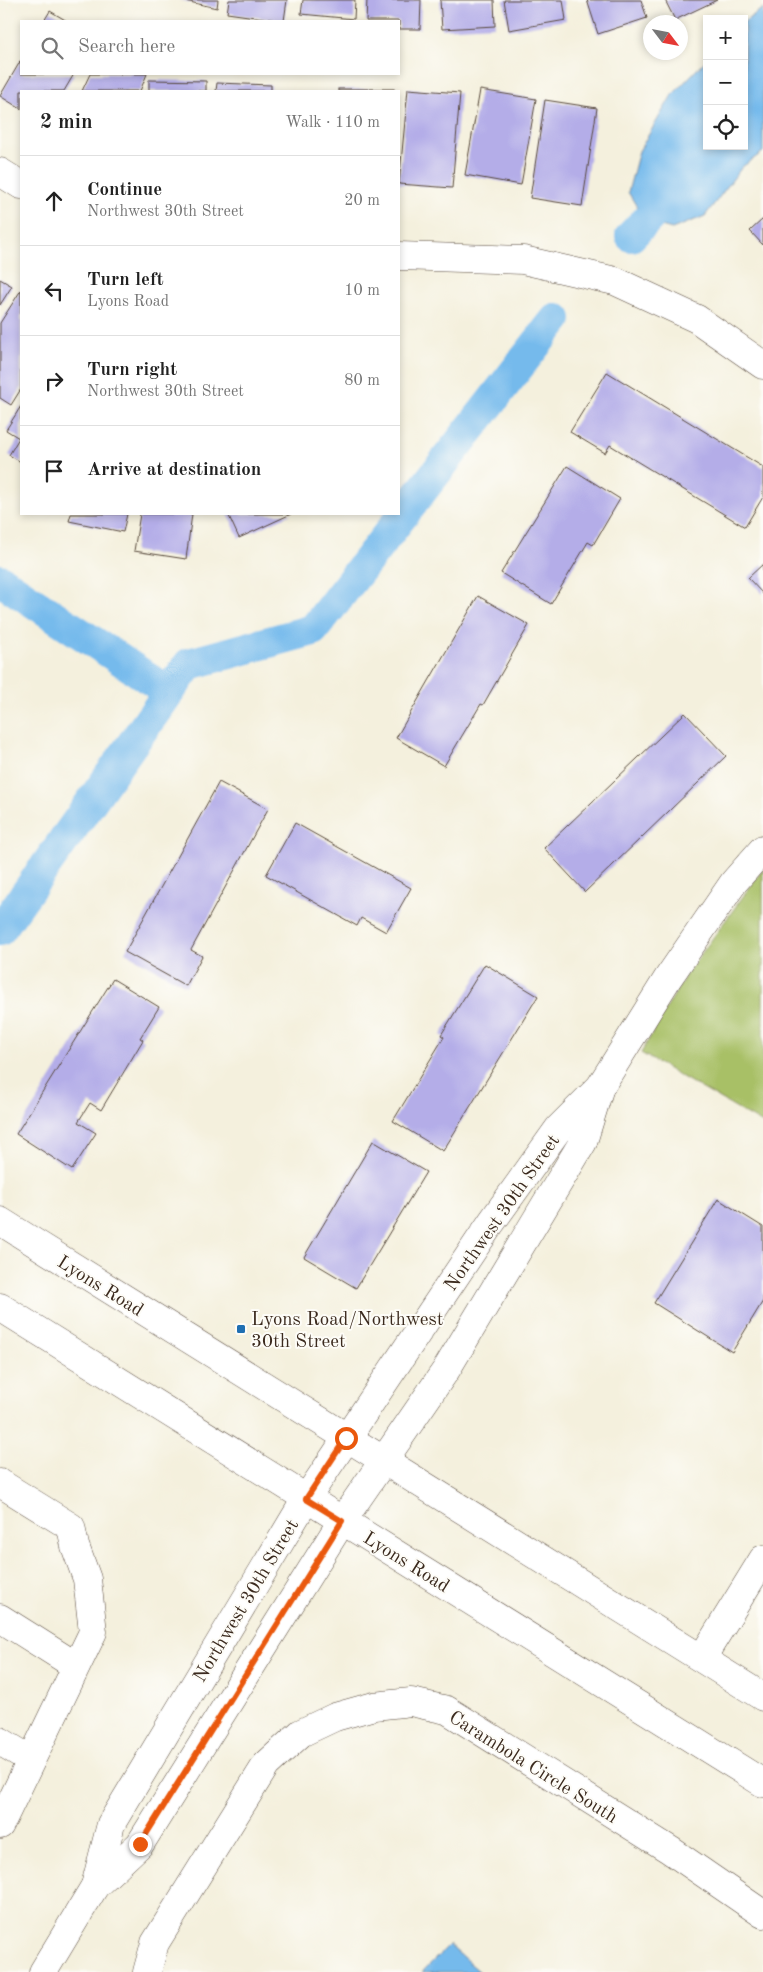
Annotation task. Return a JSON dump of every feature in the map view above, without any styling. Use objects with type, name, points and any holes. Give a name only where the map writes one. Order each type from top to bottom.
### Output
[{"type":"street","points":[[0,172],[20,184]]},
{"type":"street","points":[[400,256],[523,260],[615,282],[697,319],[763,365]]},
{"type":"street","name":"Northwest 30th Street","points":[[95,1886],[111,1824],[306,1499],[491,1223],[559,1128],[600,1086],[668,978],[728,890],[763,849]]},
{"type":"street","name":"Northwest 30th Street","points":[[43,1972],[95,1886],[140,1844],[342,1521],[446,1370],[583,1142],[600,1086]]},
{"type":"street","name":"Lyons Road","points":[[0,1221],[763,1697]]},
{"type":"street","name":"Lyons Road","points":[[0,1306],[763,1783]]},
{"type":"street","points":[[0,1484],[71,1527],[75,1546],[87,1579],[93,1632],[0,1825]]},
{"type":"street","points":[[702,1658],[760,1573]]},
{"type":"street","points":[[0,1618],[76,1666]]},
{"type":"street","name":"Carambola Circle South","points":[[147,1972],[155,1943],[266,1765],[301,1733],[335,1717],[383,1705],[411,1702],[447,1710],[670,1850],[763,1914]]},
{"type":"street","points":[[0,1741],[31,1760]]},
{"type":"green space","points":[[763,869],[763,1124],[641,1053],[685,976]]},
{"type":"water","points":[[763,8],[763,152],[742,167],[705,216],[672,229],[646,222],[628,192],[639,151],[672,95],[703,63],[703,150],[748,150],[748,19]]},
{"type":"water","points":[[449,1945],[480,1972],[422,1972]]},
{"type":"building","points":[[180,0],[218,0],[217,8]]},
{"type":"building","points":[[229,0],[287,0],[284,20],[227,13]]},
{"type":"building","points":[[303,0],[355,0],[354,19],[301,14]]},
{"type":"building","points":[[367,0],[421,0],[420,29],[400,29],[400,20],[366,20]]},
{"type":"building","points":[[440,0],[494,0],[495,26],[442,29]]},
{"type":"building","points":[[504,0],[563,0],[566,20],[509,30]]},
{"type":"building","points":[[587,0],[641,0],[646,15],[643,15],[643,19],[598,34]]},
{"type":"building","points":[[665,0],[717,0],[686,15],[672,15]]},
{"type":"building","points":[[50,11],[65,20],[45,20]]},
{"type":"building","points":[[20,62],[20,75],[73,75],[65,90],[20,90],[20,108],[0,96]]},
{"type":"building","points":[[90,75],[147,75],[140,90],[82,90]]},
{"type":"building","points":[[149,80],[206,81],[206,90],[149,90]]},
{"type":"building","points":[[217,83],[271,85],[271,90],[216,90]]},
{"type":"building","points":[[338,89],[394,89],[394,90]]},
{"type":"building","points":[[408,89],[460,93],[452,188],[400,184]]},
{"type":"building","points":[[480,90],[536,99],[521,185],[465,175]]},
{"type":"building","points":[[545,100],[597,108],[582,206],[530,198]]},
{"type":"building","points":[[763,219],[763,245],[750,231]]},
{"type":"building","points":[[0,279],[12,286],[0,305]]},
{"type":"building","points":[[20,292],[20,391],[11,405],[0,398],[0,323]]},
{"type":"building","points":[[607,372],[763,467],[763,497],[745,527],[610,445],[605,453],[570,432]]},
{"type":"building","points":[[20,408],[20,461],[9,455],[19,438],[6,430]]},
{"type":"building","points":[[567,466],[620,499],[593,545],[588,542],[551,604],[501,573]]},
{"type":"building","points":[[71,515],[127,515],[123,532],[69,521]]},
{"type":"building","points":[[140,515],[192,515],[186,559],[134,551]]},
{"type":"building","points":[[228,515],[289,515],[239,538]]},
{"type":"building","points":[[763,564],[763,594],[748,578]]},
{"type":"building","points":[[478,596],[529,625],[483,705],[481,704],[444,766],[396,738]]},
{"type":"building","points":[[685,713],[726,756],[585,892],[544,848]]},
{"type":"building","points":[[219,782],[268,809],[191,950],[202,956],[186,986],[125,952]]},
{"type":"building","points":[[295,823],[411,888],[386,932],[361,918],[357,926],[266,875]]},
{"type":"building","points":[[485,964],[538,996],[443,1151],[393,1121],[444,1037],[441,1035]]},
{"type":"building","points":[[113,979],[159,1007],[140,1038],[143,1040],[101,1110],[90,1103],[78,1122],[96,1133],[72,1170],[16,1134]]},
{"type":"building","points":[[373,1141],[426,1172],[356,1288],[304,1257]]},
{"type":"building","points":[[718,1199],[763,1227],[763,1301],[732,1352],[654,1303]]},
{"type":"waterway","points":[[631,236],[715,150]]},
{"type":"waterway","points":[[0,930],[189,664],[313,630],[556,319]]},
{"type":"waterway","points":[[0,580],[169,692]]},
{"type":"place","name":"Lyons Road/Northwest 30th Street","points":[[241,1329]]},
{"type":"route","points":[[140,1844],[342,1521],[306,1499],[346,1438]]}]
